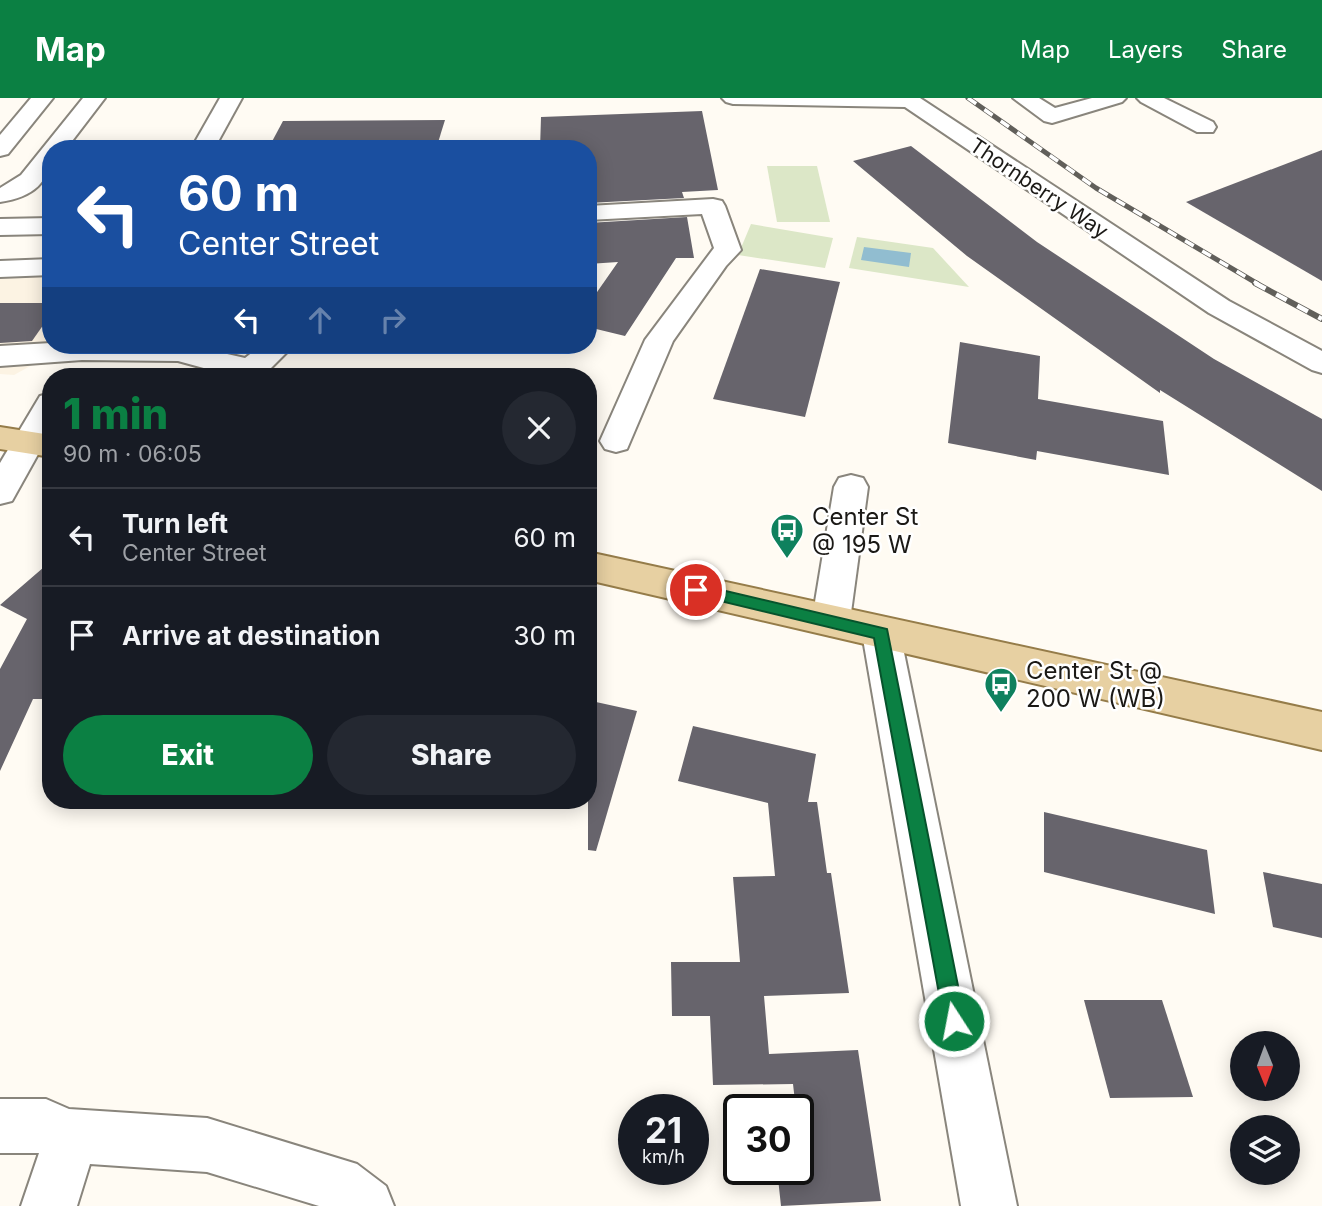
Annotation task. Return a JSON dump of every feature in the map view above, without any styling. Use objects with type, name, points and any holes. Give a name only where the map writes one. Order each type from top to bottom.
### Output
[{"type":"main road","points":[[597,567],[1322,731]]},
{"type":"street","points":[[0,149],[42,98]]},
{"type":"street","points":[[61,140],[94,98]]},
{"type":"street","points":[[207,140],[231,98]]},
{"type":"street","name":"Thornberry Way","points":[[733,98],[910,101],[1219,307],[1322,363]]},
{"type":"street","points":[[1024,98],[1052,116],[1115,98]]},
{"type":"street","points":[[1148,98],[1205,127]]},
{"type":"street","points":[[0,195],[26,185],[42,165]]},
{"type":"street","points":[[597,212],[713,206],[716,221],[729,250],[718,260],[659,340],[616,441]]},
{"type":"street","points":[[0,227],[42,226]]},
{"type":"street","points":[[0,269],[42,267]]},
{"type":"street","points":[[0,356],[42,342]]},
{"type":"street","points":[[197,354],[238,368]]},
{"type":"street","points":[[254,368],[270,354]]},
{"type":"street","points":[[0,492],[42,418]]},
{"type":"street","points":[[831,620],[851,486]]},
{"type":"street","points":[[881,633],[989,1206]]},
{"type":"street","points":[[0,1126],[46,1125],[66,1136],[206,1145],[337,1184],[366,1206]]},
{"type":"street","points":[[48,1206],[66,1155],[66,1136]]},
{"type":"shaded area","points":[[0,274],[42,274],[42,350],[32,365],[14,375],[0,374]]},
{"type":"green space","points":[[767,166],[817,166],[830,222],[777,222]]},
{"type":"green space","points":[[751,224],[833,238],[825,268],[738,255]]},
{"type":"green space","points":[[857,237],[933,248],[969,287],[849,268]]},
{"type":"water","points":[[864,247],[911,253],[909,267],[861,260]]},
{"type":"building","points":[[702,111],[718,190],[682,192],[684,198],[597,203],[597,140],[540,140],[541,117]]},
{"type":"building","points":[[445,120],[439,140],[273,140],[283,121]]},
{"type":"building","points":[[911,146],[1037,242],[1214,359],[1322,419],[1322,491],[1160,390],[1160,393],[967,256],[853,161]]},
{"type":"building","points":[[1322,150],[1322,281],[1186,202]]},
{"type":"building","points":[[687,217],[694,258],[676,258],[625,336],[597,329],[597,292],[618,262],[597,263],[597,222]]},
{"type":"building","points":[[760,269],[840,282],[805,417],[713,399]]},
{"type":"building","points":[[0,303],[42,303],[42,327],[32,341],[0,343]]},
{"type":"building","points":[[960,342],[1040,356],[1038,399],[1163,421],[1169,475],[1037,451],[1036,460],[948,443]]},
{"type":"building","points":[[42,569],[42,699],[33,699],[0,771],[0,669],[27,619],[0,605]]},
{"type":"building","points":[[597,702],[637,711],[596,851],[588,850],[588,809],[597,809]]},
{"type":"building","points":[[693,726],[816,754],[808,802],[817,802],[849,993],[764,996],[769,1054],[858,1050],[881,1201],[781,1206],[779,1185],[814,1185],[814,1094],[794,1094],[793,1084],[713,1085],[710,1016],[672,1016],[671,962],[740,962],[733,877],[775,876],[768,803],[678,781]]},
{"type":"building","points":[[1044,812],[1207,850],[1215,914],[1044,872]]},
{"type":"building","points":[[1263,872],[1322,884],[1322,938],[1273,927]]},
{"type":"building","points":[[1084,1000],[1162,1000],[1193,1097],[1110,1098]]},
{"type":"railway","points":[[968,98],[1096,188],[1258,284]]},
{"type":"railway","points":[[1255,283],[1322,319]]},
{"type":"place","name":"Center St @ 195 W","points":[[787,560]]},
{"type":"place","name":"Center St @ 200 W (WB)","points":[[1001,714]]},
{"type":"route","points":[[696,590],[881,633],[954,1021]]}]
